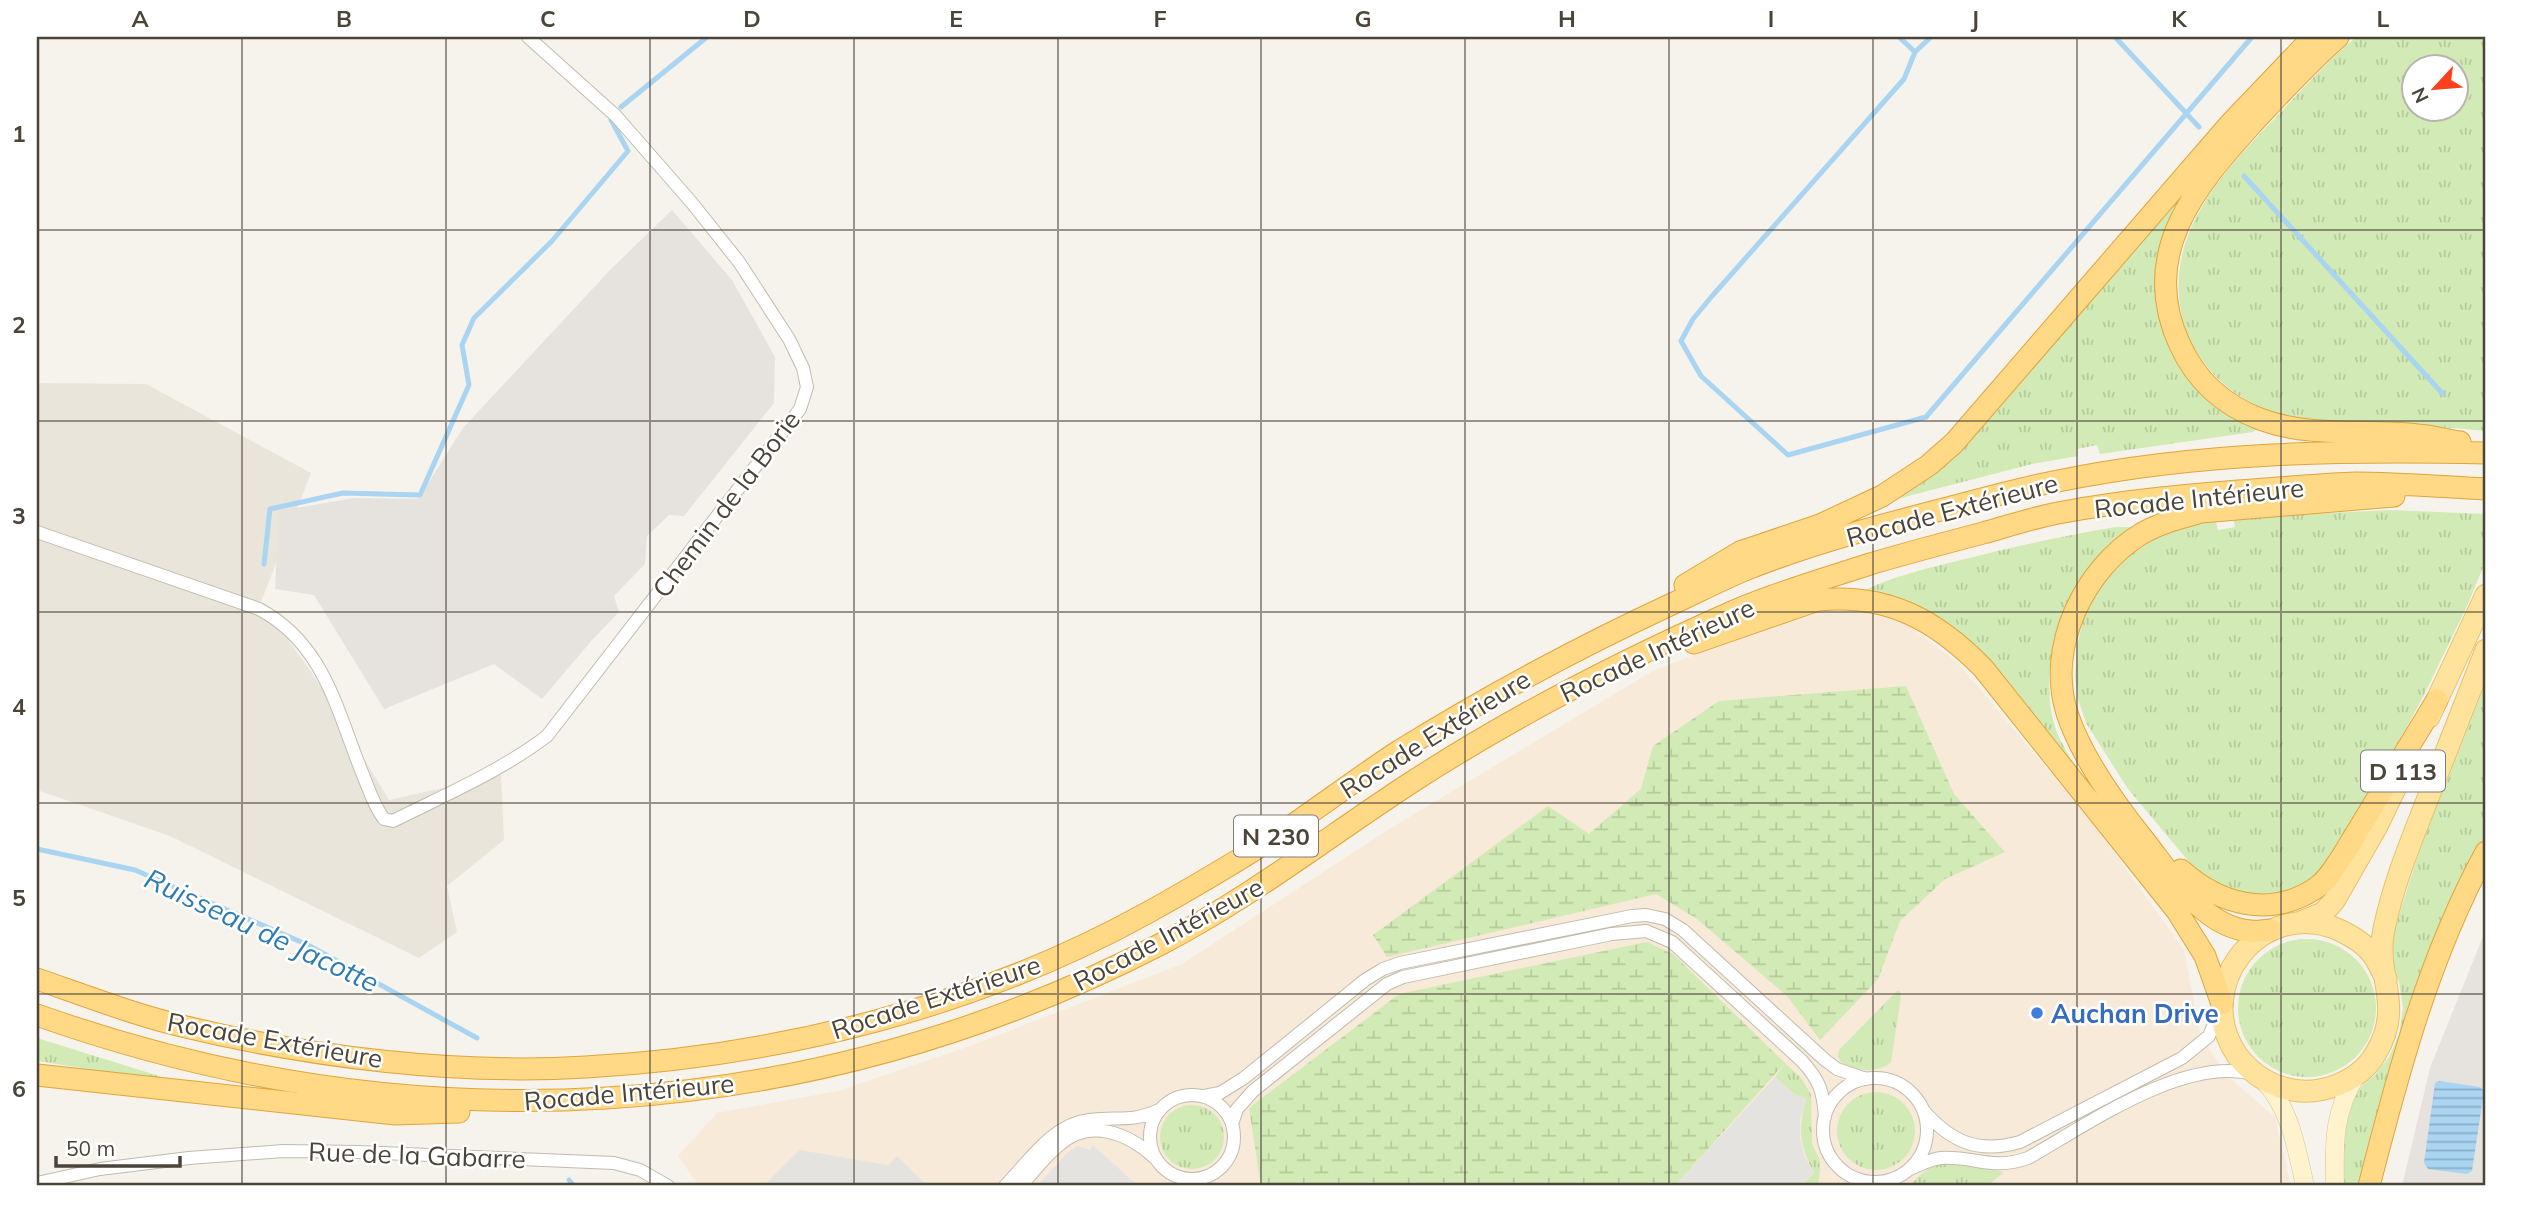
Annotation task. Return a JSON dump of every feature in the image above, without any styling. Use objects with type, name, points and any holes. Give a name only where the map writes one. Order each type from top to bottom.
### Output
[{"type":"highway","points":[[1590,642],[1740,552],[1852,511],[1882,496],[1929,465],[1954,443],[2229,125],[2313,37]]},
{"type":"highway","points":[[2338,37],[2285,88],[2240,137],[2185,208],[2166,267],[2166,298],[2172,328],[2200,379],[2219,397],[2258,418],[2297,428],[2418,435],[2486,447]]},
{"type":"highway","name":"Rocade Extérieure","points":[[37,979],[110,1005],[182,1026],[304,1051],[393,1062],[496,1067],[585,1067],[734,1052],[843,1030],[962,994],[1043,963],[1144,915],[1274,838],[1396,753],[1496,694],[1590,642],[1746,570],[1890,523],[2056,481],[2194,460],[2262,455],[2349,450],[2486,453]]},
{"type":"highway","name":"Rocade Intérieure","points":[[37,1015],[100,1038],[172,1058],[309,1085],[397,1096],[502,1102],[592,1100],[735,1084],[845,1063],[970,1025],[1060,992],[1165,942],[1290,867],[1414,781],[1524,715],[1602,674],[1738,609],[1790,590],[1899,555],[2057,513],[2199,494],[2357,483],[2486,490]]},
{"type":"highway","points":[[2271,930],[2250,931],[2231,926],[2212,916],[2194,900],[2130,822],[2077,737],[2066,712],[2062,687],[2063,653],[2071,620],[2083,594],[2101,568],[2117,552],[2142,534],[2170,520],[2201,512],[2486,490]]},
{"type":"highway","points":[[1602,674],[1818,600],[1838,598],[1885,604],[1928,622],[1959,644],[1983,668],[2177,911],[2206,956],[2222,1004]]},
{"type":"highway","points":[[2094,766],[2138,815],[2182,871],[2204,889],[2223,899],[2240,903],[2278,904],[2308,892],[2330,875],[2437,700]]},
{"type":"highway","points":[[2369,1186],[2434,966],[2486,852]]},
{"type":"highway","points":[[37,1074],[395,1114],[501,1111],[592,1100]]},
{"type":"main road","name":"D 113","points":[[2301,922],[2322,913],[2334,901],[2356,865],[2485,598]]},
{"type":"main road","name":"D 113","points":[[2386,979],[2381,949],[2396,886],[2486,650]]},
{"type":"main road","points":[[2305,1186],[2286,1116],[2278,1098],[2244,1064],[2231,1046],[2224,1026],[2222,1004],[2226,981],[2236,960],[2252,942],[2271,930],[2301,922],[2328,925],[2353,937],[2373,955],[2386,979],[2390,1005],[2387,1031],[2375,1055],[2357,1074],[2344,1094],[2335,1134],[2334,1186]]},
{"type":"main road","points":[[2259,1077],[2284,1088],[2309,1091],[2334,1087],[2357,1074]]},
{"type":"street","name":"Chemin de la Borie","points":[[37,532],[259,609],[286,625],[316,661],[384,819],[393,821],[482,776],[547,736],[800,409],[807,387],[803,368],[789,339],[739,262],[692,203],[616,116],[528,37]]},
{"type":"street","points":[[1005,1186],[1063,1128],[1091,1119],[1141,1118],[1180,1096],[1220,1093],[1244,1078],[1365,980],[1383,969],[1400,963],[1609,920],[1646,915],[1665,919],[1683,930],[1837,1069],[1866,1079],[1882,1079],[1899,1084],[1913,1095],[1938,1127],[1965,1143],[1986,1147],[2020,1142],[2200,1046],[2210,1036],[2222,1004]]},
{"type":"street","points":[[1232,1124],[1237,1109],[1253,1091],[1387,984],[1403,977],[1612,934],[1646,931],[1660,935],[1688,954],[1816,1077],[1824,1094],[1824,1134],[1828,1151],[1836,1164],[1862,1181],[1893,1179],[1939,1158],[2001,1165],[2012,1163],[2028,1158],[2125,1103],[2169,1084],[2213,1072],[2236,1070],[2259,1077]]},
{"type":"street","points":[[1825,1117],[1839,1092],[1866,1079]]},
{"type":"street","points":[[1021,1186],[1057,1146],[1082,1132],[1104,1130],[1140,1145],[1170,1173],[1181,1178],[1203,1178],[1214,1173],[1224,1164],[1231,1152],[1234,1138],[1232,1124],[1226,1112],[1216,1102],[1204,1096]]},
{"type":"street","points":[[1156,1160],[1151,1148],[1150,1134],[1152,1121],[1159,1110]]},
{"type":"street","points":[[1910,1169],[1926,1144],[1927,1127],[1923,1110]]},
{"type":"street","name":"Rue de la Gabarre","points":[[37,1183],[100,1169],[189,1158],[321,1151],[570,1159],[614,1163],[649,1174],[668,1186]]},
{"type":"shaded area","points":[[672,210],[732,280],[775,357],[774,403],[684,516],[669,515],[647,536],[645,564],[614,596],[619,612],[542,699],[494,664],[384,709],[314,595],[275,589],[279,511],[354,498],[418,499],[463,428],[611,269]]},
{"type":"shaded area","points":[[37,383],[146,384],[311,473],[261,602],[314,676],[389,800],[501,775],[504,840],[447,886],[457,932],[419,958],[170,836],[37,790]]},
{"type":"shaded area","points":[[1823,605],[1888,610],[1957,662],[2092,822],[2184,950],[2200,1034],[2226,1075],[2275,1117],[2291,1186],[699,1186],[678,1156],[717,1113],[838,1091],[970,1046],[1182,964],[1391,828],[1653,671]]},
{"type":"shaded area","points":[[2486,929],[2486,1186],[2402,1186],[2430,1068]]},
{"type":"shaded area","points":[[1775,1077],[1793,1093],[1806,1099],[1800,1120],[1800,1139],[1804,1155],[1814,1173],[1804,1182],[1807,1186],[1675,1186]]},
{"type":"shaded area","points":[[1093,1145],[1138,1186],[1037,1186],[1068,1152],[1078,1146],[1090,1150]]},
{"type":"shaded area","points":[[799,1150],[888,1165],[897,1156],[928,1186],[763,1186]]},
{"type":"green space","points":[[2356,37],[2486,37],[2486,431],[2314,420],[2272,411],[2247,401],[2226,386],[2207,367],[2187,335],[2179,297],[2180,269],[2196,218],[2226,173],[2317,73]]},
{"type":"green space","points":[[2210,161],[2170,218],[2156,277],[2157,300],[2162,323],[2233,417],[2257,429],[2253,432],[2100,454],[2097,445],[2077,449],[2078,456],[2032,464],[1893,500]]},
{"type":"green space","points":[[2390,510],[2486,514],[2486,560],[2423,697],[2337,855],[2302,891],[2245,898],[2200,875],[2128,789],[2086,723],[2078,699],[2075,676],[2077,646],[2084,616],[2100,587],[2126,558],[2154,539],[2181,527],[2216,521],[2218,530],[2235,527],[2233,518]]},
{"type":"green space","points":[[2115,527],[2136,527],[2090,566],[2078,582],[2062,615],[2052,652],[2049,691],[2055,727],[2081,774],[1993,666],[1863,591],[1936,566]]},
{"type":"green space","points":[[2486,682],[2486,834],[2451,905],[2361,1186],[2342,1186],[2344,1122],[2354,1093],[2375,1075],[2389,1057],[2399,1035],[2403,1007],[2399,982],[2390,959],[2390,943],[2421,846]]},
{"type":"green space","points":[[1906,686],[1954,794],[2005,852],[1945,879],[1900,921],[1878,979],[1820,1040],[1787,996],[1697,919],[1656,894],[1387,957],[1373,935],[1548,806],[1589,834],[1641,789],[1653,746],[1719,701]]},
{"type":"green space","points":[[2307,939],[2333,945],[2356,959],[2370,982],[2376,1008],[2370,1034],[2356,1057],[2333,1071],[2307,1077],[2281,1071],[2258,1057],[2244,1034],[2238,1008],[2244,982],[2258,959],[2281,945]]},
{"type":"green space","points":[[1647,942],[1673,954],[1785,1063],[1675,1186],[1261,1186],[1249,1108],[1399,994]]},
{"type":"green space","points":[[1897,991],[1901,996],[1891,1062],[1872,1070],[1855,1069],[1842,1063],[1838,1057],[1839,1050]]},
{"type":"green space","points":[[37,1038],[159,1076],[166,1081],[37,1061]]},
{"type":"green space","points":[[1785,1063],[1802,1079],[1811,1095],[1812,1144],[1819,1158],[1820,1170],[1818,1186],[1807,1186],[1804,1183],[1814,1173],[1801,1137],[1806,1099],[1793,1093],[1775,1077]]},
{"type":"green space","points":[[1876,1092],[1891,1095],[1904,1103],[1912,1116],[1915,1131],[1912,1146],[1904,1159],[1891,1167],[1876,1170],[1861,1167],[1848,1159],[1840,1146],[1837,1131],[1840,1116],[1848,1103],[1861,1095]]},
{"type":"green space","points":[[1192,1105],[1215,1114],[1224,1137],[1215,1160],[1192,1169],[1169,1160],[1160,1137],[1169,1114]]},
{"type":"green space","points":[[1944,1163],[2004,1172],[1987,1186],[1909,1186],[1925,1172]]},
{"type":"water","points":[[2439,1081],[2480,1087],[2484,1091],[2472,1171],[2467,1174],[2428,1169],[2424,1163],[2435,1083]]},
{"type":"waterway","points":[[621,107],[707,37]]},
{"type":"waterway","points":[[1899,37],[1915,52],[1931,37]]},
{"type":"waterway","points":[[2115,37],[2199,127]]},
{"type":"waterway","points":[[1915,52],[1904,79],[1713,295],[1693,319],[1681,341],[1701,376],[1788,455],[1926,417],[2252,37]]},
{"type":"waterway","points":[[264,564],[270,509],[343,493],[420,495],[469,385],[462,345],[474,318],[552,241],[628,151],[611,120]]},
{"type":"waterway","points":[[2244,176],[2443,394]]},
{"type":"waterway","name":"Ruisseau de Jacotte","points":[[37,849],[135,870],[308,945],[477,1038]]},
{"type":"waterway","name":"Ruisseau de Jacotte","points":[[569,1180],[574,1186]]},
{"type":"place","name":"Auchan Drive","points":[[2037,1013]]}]
